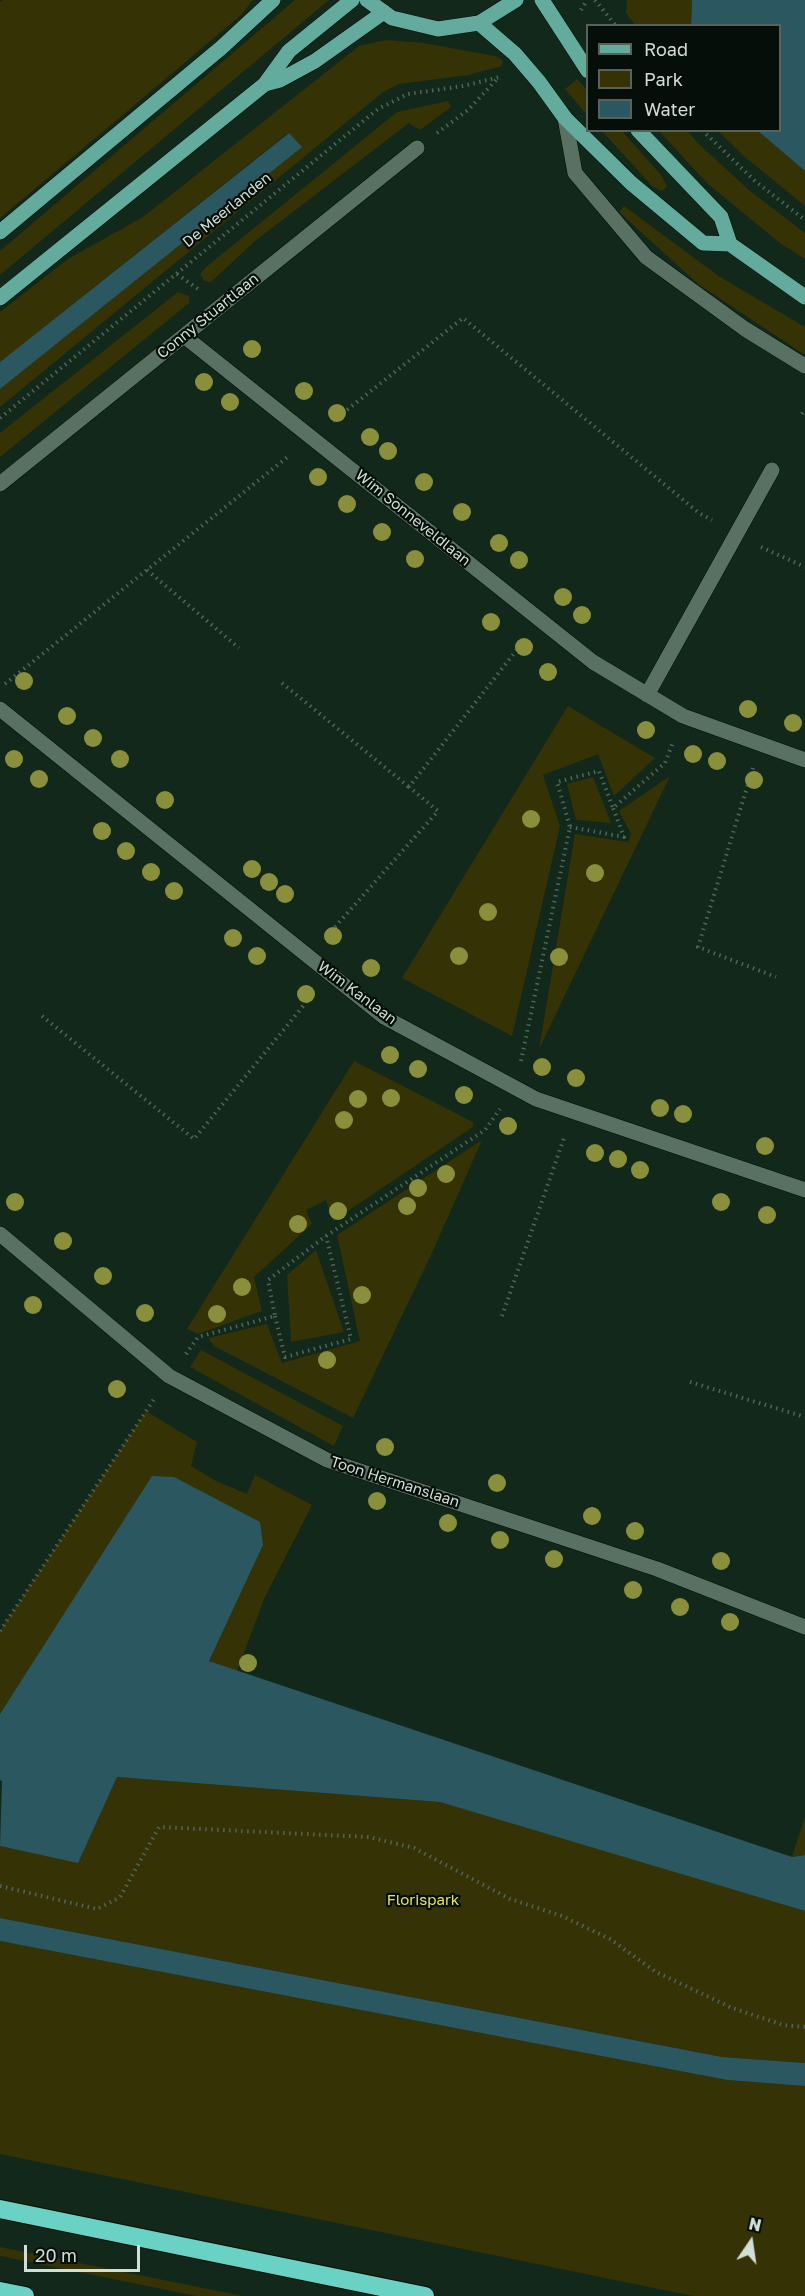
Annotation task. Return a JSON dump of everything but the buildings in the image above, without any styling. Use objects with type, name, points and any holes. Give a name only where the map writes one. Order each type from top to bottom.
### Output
[{"type":"highway","points":[[0,2209],[425,2296]]},
{"type":"highway","points":[[0,2291],[25,2296]]},
{"type":"main road","points":[[0,232],[220,48],[273,0]]},
{"type":"main road","points":[[0,298],[265,84],[289,51],[352,0]]},
{"type":"main road","points":[[367,0],[392,18],[438,29],[479,23],[516,0]]},
{"type":"main road","points":[[542,0],[586,67]]},
{"type":"main road","points":[[265,84],[280,80],[315,61],[384,12]]},
{"type":"main road","points":[[479,23],[515,54],[540,82],[565,118],[631,183],[703,243],[730,244],[805,297]]},
{"type":"main road","points":[[640,132],[721,217],[730,244]]},
{"type":"street","points":[[565,118],[575,173],[646,257],[745,330],[805,366]]},
{"type":"street","name":"Conny Stuartlaan","points":[[0,484],[417,148]]},
{"type":"street","name":"Wim Sonneveldlaan","points":[[184,336],[593,662],[683,716],[805,760]]},
{"type":"street","points":[[646,695],[772,470]]},
{"type":"street","name":"Wim Kanlaan","points":[[0,709],[384,1017],[536,1099],[805,1190]]},
{"type":"street","name":"Toon Hermanslaan","points":[[0,1234],[169,1376],[327,1460],[657,1569],[805,1627]]},
{"type":"path","points":[[595,0],[614,24]]},
{"type":"path","name":"De Meerlanden","points":[[0,418],[378,109],[408,94],[499,78],[468,110],[417,148]]},
{"type":"path","points":[[704,132],[755,181],[805,220]]},
{"type":"path","points":[[0,688],[463,318],[699,513],[784,560],[805,567]]},
{"type":"path","points":[[802,414],[805,409]]},
{"type":"path","points":[[147,570],[239,648]]},
{"type":"path","points":[[410,787],[540,620]]},
{"type":"path","points":[[282,683],[438,811],[309,956]]},
{"type":"path","points":[[613,808],[665,763],[683,716]]},
{"type":"path","points":[[761,745],[698,947],[776,977]]},
{"type":"path","points":[[326,1236],[351,1339],[285,1357],[268,1280],[326,1236],[485,1130],[516,1087],[570,827],[557,782],[599,771],[624,837],[570,827]]},
{"type":"path","points":[[42,1016],[194,1139],[330,972]]},
{"type":"path","points":[[502,1316],[574,1111]]},
{"type":"path","points":[[0,1631],[169,1376],[198,1337],[275,1316]]},
{"type":"path","points":[[690,1382],[805,1417]]},
{"type":"path","points":[[0,1886],[97,1909],[120,1897],[159,1827],[369,1837],[414,1848],[510,1899],[562,1916],[610,1939],[656,1972],[732,2008],[783,2025],[805,2027]]},
{"type":"green space","points":[[3,0],[253,0],[242,14],[0,218],[0,2]]},
{"type":"green space","points":[[295,0],[329,0],[0,275],[0,251]]},
{"type":"green space","points":[[627,0],[692,0],[691,24],[634,24],[626,13]]},
{"type":"green space","points":[[386,40],[423,43],[495,56],[503,60],[502,66],[469,75],[399,84],[383,92],[0,407],[0,389],[301,147],[288,133],[0,362],[0,312],[68,259],[143,217],[359,46]]},
{"type":"green space","points":[[577,79],[586,89],[586,114],[565,89]]},
{"type":"green space","points":[[448,101],[451,107],[420,130],[409,123],[255,241],[211,282],[204,281],[200,274],[206,267],[397,112]]},
{"type":"green space","points":[[603,132],[623,132],[661,175],[667,186],[662,191],[653,187]]},
{"type":"green space","points":[[660,132],[688,132],[750,191],[805,233],[805,259],[781,244],[707,183]]},
{"type":"green space","points":[[719,132],[759,132],[805,171],[805,206],[746,158]]},
{"type":"green space","points":[[624,206],[720,277],[805,327],[805,355],[698,284],[619,212]]},
{"type":"green space","points":[[178,292],[189,296],[189,303],[0,457],[0,433]]},
{"type":"green space","points":[[568,706],[655,758],[614,796],[598,754],[543,775],[560,826],[512,1036],[402,978]]},
{"type":"green space","points":[[670,776],[539,1049],[575,834],[628,842],[631,834],[619,811]]},
{"type":"green space","points":[[593,777],[611,823],[576,820],[567,784]]},
{"type":"green space","points":[[354,1061],[473,1122],[473,1127],[333,1221],[326,1200],[306,1210],[312,1224],[254,1277],[262,1311],[198,1334],[187,1329]]},
{"type":"green space","points":[[482,1140],[431,1255],[353,1418],[214,1346],[208,1338],[267,1324],[282,1363],[360,1341],[337,1235]]},
{"type":"green space","points":[[316,1250],[344,1332],[291,1342],[287,1275]]},
{"type":"green space","points":[[201,1350],[343,1426],[334,1446],[190,1367]]},
{"type":"green space","points":[[146,1411],[197,1442],[191,1466],[216,1481],[247,1494],[255,1475],[312,1505],[265,1597],[237,1671],[209,1661],[263,1545],[152,1477],[0,1714],[0,1631]]},
{"type":"green space","name":"Florispark","points":[[117,1777],[441,1802],[805,1911],[805,2063],[722,2057],[0,1918],[0,1846],[78,1862]]},
{"type":"green space","points":[[805,1816],[805,1855],[792,1857]]},
{"type":"green space","points":[[0,1941],[727,2080],[805,2086],[805,2296],[693,2296],[0,2154]]},
{"type":"green space","points":[[0,2247],[243,2296],[196,2296],[0,2256]]},
{"type":"water","points":[[692,0],[805,0],[805,171],[759,132],[781,132],[781,24],[691,24]]},
{"type":"water","points":[[289,133],[302,147],[0,389],[0,362]]},
{"type":"water","points":[[152,1476],[174,1477],[260,1522],[263,1545],[209,1661],[792,1857],[805,1855],[805,1911],[440,1802],[117,1777],[78,1863],[0,1846],[2,1781],[0,1780],[0,1714]]},
{"type":"water","points":[[0,1918],[722,2057],[805,2063],[805,2086],[727,2080],[0,1941]]}]
